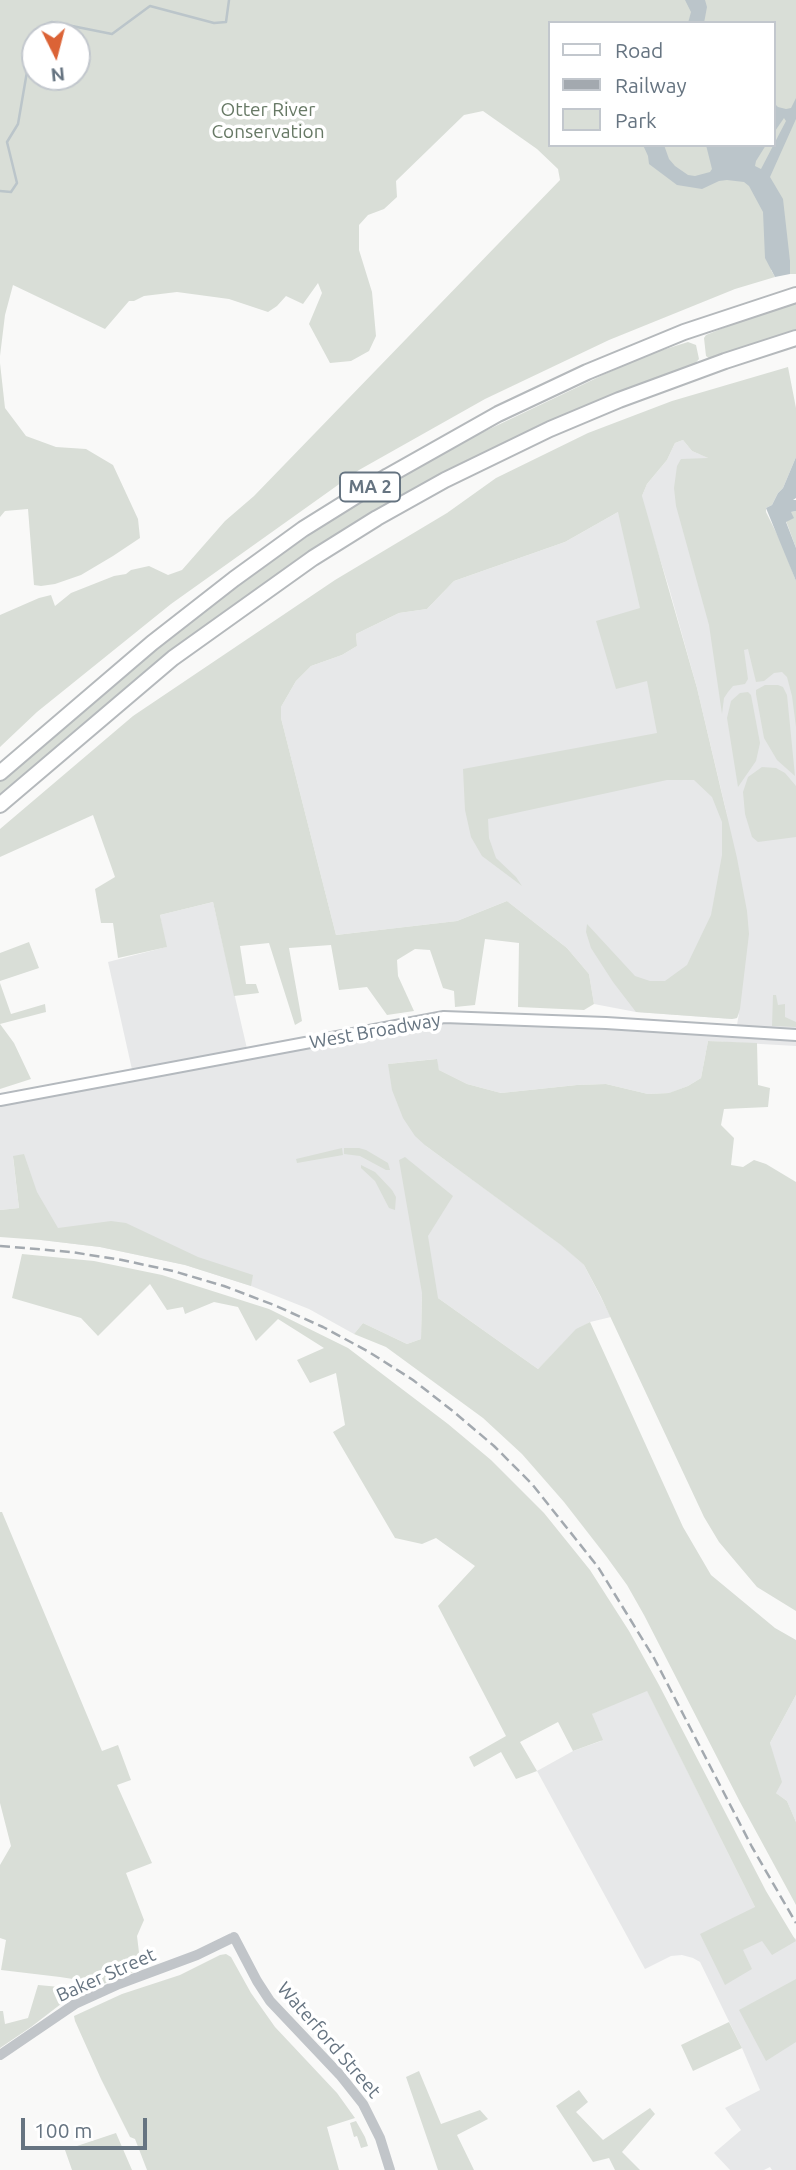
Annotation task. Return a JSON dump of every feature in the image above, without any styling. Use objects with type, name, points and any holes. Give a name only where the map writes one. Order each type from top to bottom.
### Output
[{"type":"highway","name":"MA 2","points":[[0,773],[152,643],[234,579],[303,529],[388,476],[498,414],[587,372],[684,332],[796,295]]},
{"type":"highway","name":"MA 2","points":[[0,805],[173,658],[294,571],[377,518],[481,462],[573,419],[706,368],[796,338]]},
{"type":"main road","name":"West Broadway","points":[[0,1100],[444,1017],[606,1023],[796,1035]]},
{"type":"street","name":"Baker Street","points":[[0,2054],[67,2008],[119,1984],[197,1955],[233,1937]]},
{"type":"street","name":"Waterford Street","points":[[233,1937],[270,2001],[340,2075],[363,2104],[380,2138],[390,2170]]},
{"type":"shaded area","points":[[685,0],[705,0],[707,7],[704,21],[689,21],[691,12]]},
{"type":"shaded area","points":[[796,98],[796,119],[770,177],[783,199],[790,274],[775,277],[765,258],[763,212],[749,186],[744,182],[727,180],[702,189],[677,185],[649,164],[644,147],[665,147],[675,166],[688,175],[695,176],[712,169],[706,147],[765,147],[755,166],[761,169],[772,147],[775,147],[786,121],[784,118],[775,131],[775,104],[786,109],[791,108]]},
{"type":"shaded area","points":[[683,440],[692,451],[711,459],[796,660],[796,1046],[708,1041],[701,1078],[670,1093],[648,1094],[606,1084],[501,1093],[467,1084],[439,1070],[436,1059],[388,1064],[426,1146],[562,1245],[584,1265],[611,1317],[590,1322],[576,1330],[538,1369],[438,1298],[422,1294],[421,1339],[407,1344],[363,1323],[354,1334],[309,1309],[251,1286],[185,1265],[100,1247],[41,1240],[13,1157],[19,1208],[0,1210],[0,1100],[133,1074],[108,962],[166,947],[160,915],[213,902],[248,1053],[444,1017],[736,1031],[739,1013],[737,1018],[732,1019],[636,1012],[594,1004],[589,974],[567,948],[507,901],[457,921],[336,935],[281,718],[281,707],[296,681],[311,666],[342,655],[357,646],[356,634],[399,613],[427,609],[454,581],[565,542],[618,512],[642,496],[647,484],[667,460],[675,443]],"holes":[[[651,530],[697,688],[728,819]]]},
{"type":"shaded area","points":[[796,457],[796,498],[793,500],[796,500],[796,511],[791,512],[794,518],[786,522],[796,548],[796,581],[766,508],[772,505],[783,488]]},
{"type":"shaded area","points":[[647,1690],[755,1907],[796,1939],[796,2170],[772,2170],[770,2167],[764,2170],[730,2170],[714,2153],[741,2130],[725,2108],[760,2090],[742,2048],[700,1962],[682,1955],[671,1956],[645,1969],[537,1771],[573,1751],[601,1741],[591,1714]]},
{"type":"shaded area","points":[[796,1695],[796,1822],[787,1801],[776,1793],[770,1743]]},
{"type":"green space","name":"Otter River Conservation","points":[[0,0],[796,0],[796,274],[790,274],[789,256],[771,270],[775,277],[735,289],[609,340],[485,399],[359,470],[171,604],[37,712],[0,747],[0,615],[51,595],[55,606],[71,593],[131,570],[149,566],[168,575],[182,570],[225,521],[254,496],[560,180],[558,169],[537,149],[483,111],[464,115],[396,181],[397,197],[384,209],[368,215],[359,225],[359,250],[372,292],[376,336],[369,351],[351,361],[330,363],[309,324],[322,293],[318,283],[303,304],[286,296],[268,312],[229,299],[177,292],[144,296],[129,301],[105,329],[13,285],[5,315],[0,356]]},
{"type":"green space","points":[[796,304],[796,333],[710,359],[706,356],[706,335],[746,319]]},
{"type":"green space","points":[[688,342],[696,345],[699,359],[693,366],[366,519],[297,561],[187,640],[0,794],[0,781],[171,637],[229,591],[324,525],[479,434],[650,354]]},
{"type":"green space","points":[[0,363],[5,408],[26,436],[56,447],[86,449],[113,465],[138,519],[140,538],[81,575],[55,584],[34,585],[28,509],[5,511],[0,517]]},
{"type":"green space","points":[[788,367],[796,408],[796,457],[783,488],[772,505],[766,508],[766,512],[796,581],[796,727],[787,677],[782,672],[774,673],[764,681],[756,682],[748,649],[744,650],[748,679],[745,684],[733,686],[728,692],[724,698],[722,714],[709,625],[676,506],[674,488],[677,466],[681,459],[708,458],[692,451],[683,440],[675,443],[667,460],[647,484],[642,496],[697,688],[747,911],[749,934],[737,1018],[636,1012],[591,948],[586,932],[587,924],[635,976],[650,981],[665,981],[687,965],[711,915],[722,855],[722,822],[712,797],[694,780],[667,780],[488,819],[489,838],[496,858],[522,886],[482,856],[471,837],[465,810],[463,769],[657,733],[647,681],[616,689],[596,621],[640,608],[618,512],[565,542],[454,581],[427,609],[399,613],[356,634],[357,646],[342,655],[311,666],[296,681],[281,707],[281,718],[336,935],[457,921],[507,901],[567,948],[589,974],[594,1004],[584,1010],[518,1007],[519,943],[485,939],[475,1005],[455,1007],[454,991],[443,988],[430,950],[415,949],[397,960],[398,976],[414,1011],[387,1015],[367,987],[339,990],[331,945],[289,948],[302,1021],[295,1025],[269,943],[240,946],[246,984],[256,984],[259,993],[234,996],[213,902],[160,915],[167,947],[118,958],[113,923],[101,923],[95,889],[115,877],[93,815],[0,857],[0,829],[133,716],[335,580],[447,513],[496,478],[588,433],[672,401]]},
{"type":"green space","points":[[796,511],[796,548],[786,521],[791,512]]},
{"type":"green space","points":[[765,685],[783,687],[787,695],[795,776],[777,760],[764,738],[756,690]]},
{"type":"green space","points":[[748,692],[751,695],[760,743],[756,761],[738,787],[727,718],[731,701],[740,693]]},
{"type":"green space","points":[[762,767],[776,768],[785,773],[796,786],[796,837],[758,842],[752,837],[745,814],[743,792],[748,777]]},
{"type":"green space","points":[[29,942],[39,968],[0,981],[0,953]]},
{"type":"green space","points":[[0,983],[11,1014],[45,1004],[46,1012],[0,1024]]},
{"type":"green space","points":[[773,995],[776,995],[778,1005],[785,1004],[785,1017],[796,1022],[796,1027],[772,1026]]},
{"type":"green space","points":[[0,1024],[14,1043],[31,1079],[0,1089]]},
{"type":"green space","points":[[708,1041],[757,1043],[758,1085],[770,1088],[768,1107],[724,1109],[721,1125],[734,1138],[731,1165],[743,1167],[754,1160],[796,1182],[796,1611],[757,1587],[719,1542],[704,1517],[584,1265],[415,1136],[403,1118],[392,1090],[388,1064],[437,1059],[439,1070],[467,1084],[501,1093],[606,1084],[648,1094],[669,1093],[701,1078]]},
{"type":"green space","points":[[342,1148],[343,1155],[297,1163],[296,1159]]},
{"type":"green space","points":[[344,1148],[366,1150],[388,1163],[390,1170],[360,1156],[344,1154]]},
{"type":"green space","points":[[24,1154],[37,1192],[58,1228],[111,1221],[126,1223],[198,1257],[253,1275],[251,1286],[185,1265],[100,1247],[0,1237],[0,1210],[19,1208],[13,1156]]},
{"type":"green space","points":[[405,1157],[453,1196],[428,1236],[438,1298],[538,1369],[576,1329],[590,1322],[683,1527],[711,1575],[775,1628],[796,1640],[796,1695],[770,1743],[782,1782],[776,1793],[787,1801],[796,1822],[796,1905],[644,1615],[606,1556],[522,1454],[483,1418],[386,1347],[354,1334],[363,1323],[407,1344],[421,1339],[422,1293],[399,1160]]},
{"type":"green space","points":[[361,1165],[375,1172],[392,1190],[396,1197],[395,1210],[389,1208],[375,1181]]},
{"type":"green space","points":[[22,1254],[94,1261],[162,1275],[269,1309],[348,1348],[491,1460],[544,1513],[590,1570],[629,1631],[766,1891],[796,1941],[772,1955],[762,1941],[743,1950],[752,1969],[725,1985],[700,1934],[755,1907],[647,1691],[592,1714],[603,1740],[573,1751],[558,1722],[520,1742],[537,1771],[516,1779],[501,1752],[474,1767],[469,1757],[506,1736],[438,1606],[475,1566],[436,1538],[422,1544],[395,1538],[333,1432],[345,1425],[336,1373],[310,1383],[297,1360],[324,1348],[278,1319],[256,1341],[238,1307],[214,1302],[185,1314],[183,1307],[167,1310],[150,1284],[98,1336],[81,1318],[12,1298]]},
{"type":"green space","points":[[0,1512],[102,1751],[118,1745],[131,1780],[117,1785],[152,1863],[126,1873],[144,1920],[137,1936],[141,1969],[98,1986],[86,1986],[73,1979],[1,1970],[6,1940],[0,1938],[0,1865],[11,1846],[0,1803]]},
{"type":"green space","points":[[226,1954],[231,1957],[251,1993],[275,2027],[337,2093],[355,2118],[327,2127],[339,2170],[147,2170],[135,2139],[130,2137],[101,2079],[74,2016],[122,1994],[180,1975]]},
{"type":"green space","points":[[796,1979],[796,2042],[766,2061],[739,2010]]},
{"type":"green space","points":[[38,1985],[68,1990],[70,1997],[0,2048],[0,2011],[3,2011],[5,2024],[28,2018]]},
{"type":"green space","points":[[729,2022],[742,2048],[693,2071],[681,2045]]},
{"type":"green space","points":[[419,2071],[441,2124],[480,2110],[488,2119],[457,2135],[474,2170],[438,2170],[406,2077]]},
{"type":"green space","points":[[579,2090],[588,2102],[576,2112],[603,2140],[650,2108],[655,2114],[622,2152],[640,2170],[615,2170],[609,2158],[593,2162],[556,2106]]},
{"type":"green space","points":[[356,2121],[368,2146],[361,2148],[357,2136],[354,2137],[350,2123]]},
{"type":"green space","points":[[116,2133],[132,2170],[72,2170],[65,2150]]},
{"type":"waterway","points":[[91,30],[112,34],[150,6],[214,23],[226,22],[229,0]]},
{"type":"waterway","points":[[0,191],[11,192],[17,183],[7,142],[18,124],[24,91]]},
{"type":"railway","points":[[0,1246],[71,1252],[122,1260],[224,1286],[274,1305],[323,1327],[413,1380],[494,1446],[532,1484],[598,1567],[654,1658],[752,1847],[796,1923]]}]
